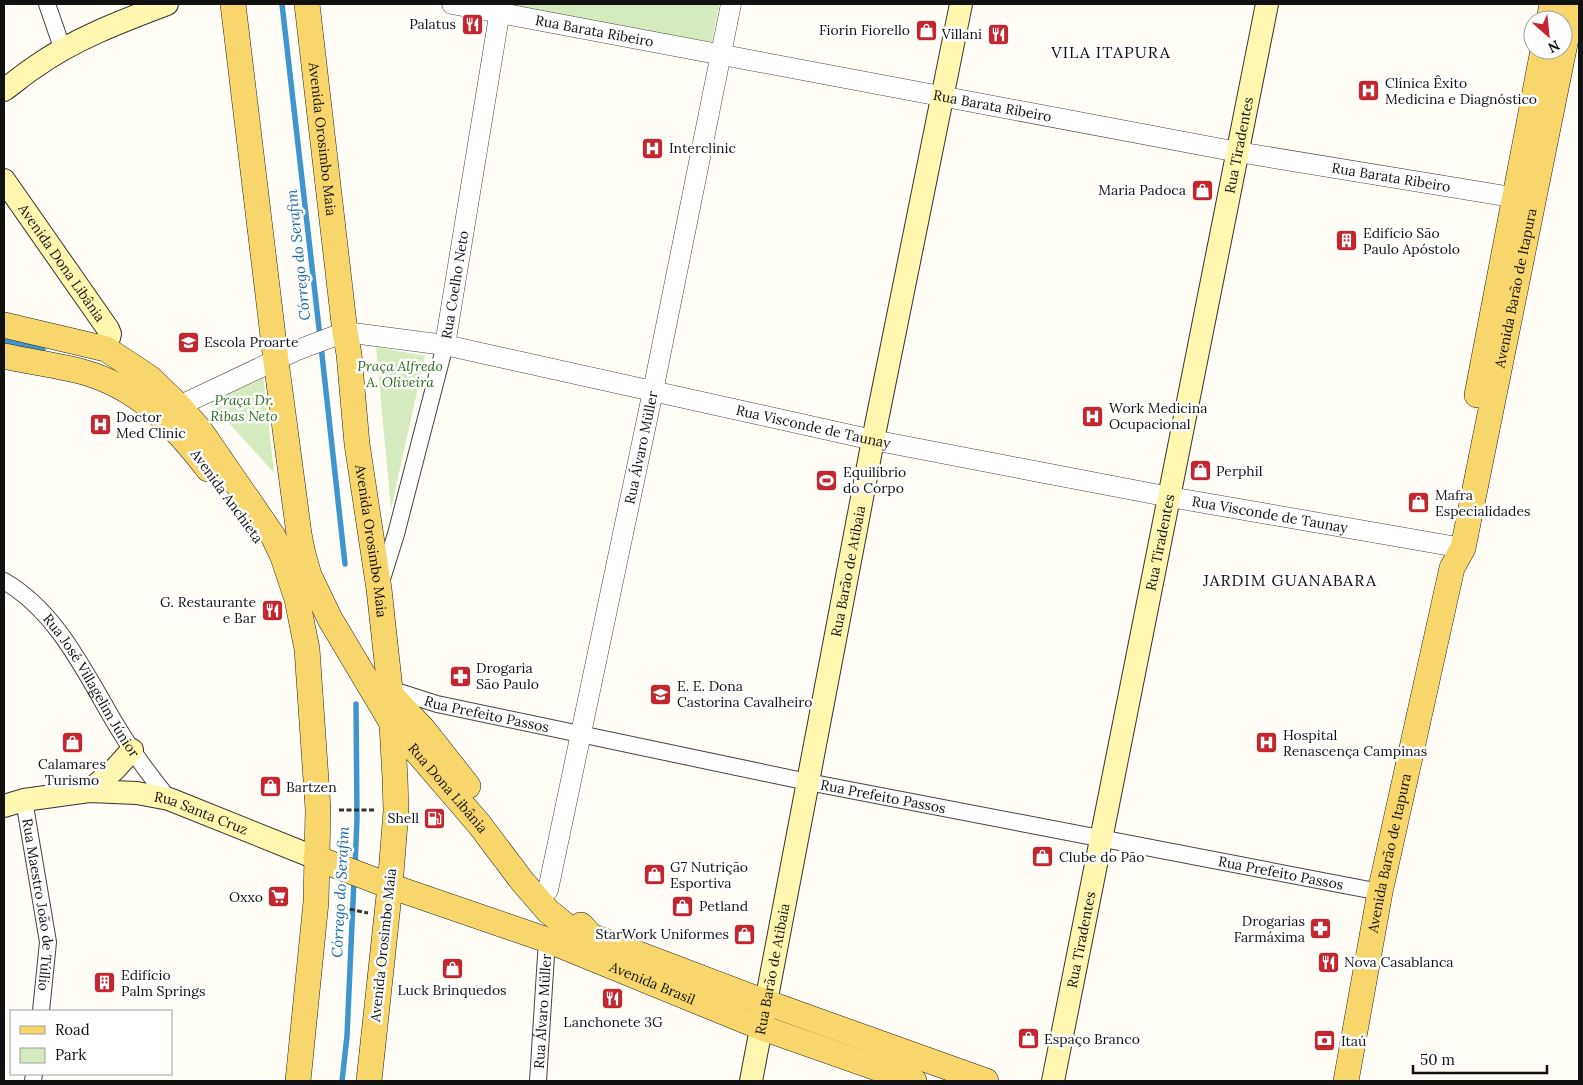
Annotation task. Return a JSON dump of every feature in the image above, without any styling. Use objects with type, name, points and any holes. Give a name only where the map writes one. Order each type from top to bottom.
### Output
[{"type":"main road","points":[[4,90],[35,66],[63,50],[103,30],[167,4]]},
{"type":"main road","points":[[233,4],[286,356]]},
{"type":"main road","name":"Avenida Orosimbo Maia","points":[[307,4],[337,335],[349,354],[357,444],[379,589],[392,723],[396,811],[383,884],[386,916],[369,1081]]},
{"type":"main road","name":"Rua Barão de Atibaia","points":[[751,1081],[874,440],[961,4]]},
{"type":"main road","name":"Rua Tiradentes","points":[[1053,1081],[1267,4]]},
{"type":"main road","name":"Avenida Barão de Itapura","points":[[1346,1081],[1380,892],[1455,554],[1524,200],[1573,4]]},
{"type":"main road","name":"Avenida Barão de Itapura","points":[[1524,200],[1542,60]]},
{"type":"main road","name":"Avenida Dona Libânia","points":[[4,180],[108,329],[110,334],[103,348]]},
{"type":"main road","points":[[4,325],[103,348],[150,378],[200,430],[273,536],[291,578],[306,640],[323,861],[316,902],[298,1081]]},
{"type":"main road","name":"Avenida Anchieta","points":[[4,356],[82,372],[105,379],[131,393],[158,412],[193,448],[265,548],[284,584],[306,640]]},
{"type":"main road","name":"Rua Dona Libânia","points":[[286,356],[299,534],[309,575],[330,619],[392,723],[479,824],[522,881],[548,911],[565,924],[591,936]]},
{"type":"main road","name":"Rua Dona Libânia","points":[[390,691],[423,729],[548,890]]},
{"type":"main road","points":[[89,791],[115,769],[132,750]]},
{"type":"main road","name":"Rua Santa Cruz","points":[[14,803],[89,791],[137,793],[169,799],[383,884]]},
{"type":"main road","name":"Avenida Brasil","points":[[383,884],[547,940],[760,1027],[914,1081]]},
{"type":"main road","name":"Avenida Brasil","points":[[548,890],[591,936],[765,1002],[986,1081]]},
{"type":"street","points":[[47,4],[63,50]]},
{"type":"street","name":"Rua Barata Ribeiro","points":[[452,4],[500,8],[720,55],[1238,152],[1524,200]]},
{"type":"street","name":"Rua Álvaro Müller","points":[[548,890],[653,391],[731,4]]},
{"type":"street","name":"Rua Coelho Neto","points":[[379,589],[396,534],[445,345],[500,8]]},
{"type":"street","name":"Rua Visconde de Taunay","points":[[179,406],[286,356],[337,335],[445,345],[874,440],[1455,554]]},
{"type":"street","name":"Rua José Villagelim Júnior","points":[[4,581],[36,606],[57,628],[132,750],[169,799]]},
{"type":"street","name":"Rua Prefeito Passos","points":[[390,691],[437,704],[808,782],[1380,892]]},
{"type":"street","name":"Rua Maestro João de Túllio","points":[[14,803],[48,942],[42,1010]]},
{"type":"street","name":"Rua Álvaro Müller","points":[[538,1081],[547,940]]},
{"type":"path","points":[[318,809],[396,811]]},
{"type":"path","points":[[316,902],[386,916]]},
{"type":"green space","points":[[513,4],[719,4],[712,42],[512,8]]},
{"type":"green space","name":"Praça Alfredo A. Oliveira","points":[[376,347],[425,356],[391,509]]},
{"type":"green space","name":"Praça Dr. Ribas Neto","points":[[263,374],[274,473],[209,401]]},
{"type":"waterway","name":"Córrego do Serafim","points":[[282,4],[320,337]]},
{"type":"waterway","points":[[4,341],[43,350]]},
{"type":"waterway","name":"Córrego do Serafim","points":[[321,346],[345,564]]},
{"type":"waterway","name":"Córrego do Serafim","points":[[355,867],[357,819],[356,704]]},
{"type":"waterway","name":"Córrego do Serafim","points":[[342,1081],[347,1036],[354,879]]},
{"type":"place","name":"Palatus","points":[[472,24]]},
{"type":"place","name":"Fiorin Fiorello","points":[[926,30]]},
{"type":"place","name":"Villani","points":[[998,34]]},
{"type":"place","name":"Clínica Êxito Medicina e Diagnóstico","points":[[1369,91]]},
{"type":"place","name":"Interclinic","points":[[653,148]]},
{"type":"place","name":"Maria Padoca","points":[[1202,190]]},
{"type":"place","name":"Edifício São Paulo Apóstolo","points":[[1347,241]]},
{"type":"place","name":"Escola Proarte","points":[[188,342]]},
{"type":"place","name":"Work Medicina Ocupacional","points":[[1093,416]]},
{"type":"place","name":"Doctor Med Clinic","points":[[100,425]]},
{"type":"place","name":"Perphil","points":[[1200,471]]},
{"type":"place","name":"Equilíbrio do Corpo","points":[[827,480]]},
{"type":"place","name":"Mafra Especialidades","points":[[1419,503]]},
{"type":"place","name":"G. Restaurante e Bar","points":[[272,610]]},
{"type":"place","name":"Drogaria São Paulo","points":[[460,676]]},
{"type":"place","name":"E. E. Dona Castorina Cavalheiro","points":[[661,694]]},
{"type":"place","name":"Calamares Turismo","points":[[72,742]]},
{"type":"place","name":"Hospital Renascença Campinas","points":[[1267,743]]},
{"type":"place","name":"Bartzen","points":[[270,787]]},
{"type":"place","name":"Shell","points":[[435,818]]},
{"type":"place","name":"Clube do Pão","points":[[1043,857]]},
{"type":"place","name":"G7 Nutrição Esportiva","points":[[654,875]]},
{"type":"place","name":"Oxxo","points":[[279,897]]},
{"type":"place","name":"Petland","points":[[683,906]]},
{"type":"place","name":"Drogarias Farmáxima","points":[[1321,929]]},
{"type":"place","name":"StarWork Uniformes","points":[[745,934]]},
{"type":"place","name":"Nova Casablanca","points":[[1328,962]]},
{"type":"place","name":"Luck Brinquedos","points":[[452,968]]},
{"type":"place","name":"Edifício Palm Springs","points":[[105,983]]},
{"type":"place","name":"Lanchonete 3G","points":[[613,999]]},
{"type":"place","name":"Espaço Branco","points":[[1028,1039]]},
{"type":"place","name":"Itaú","points":[[1325,1041]]},
{"type":"district","name":"VILA ITAPURA","points":[[1111,52]]},
{"type":"district","name":"JARDIM GUANABARA","points":[[1290,580]]}]
